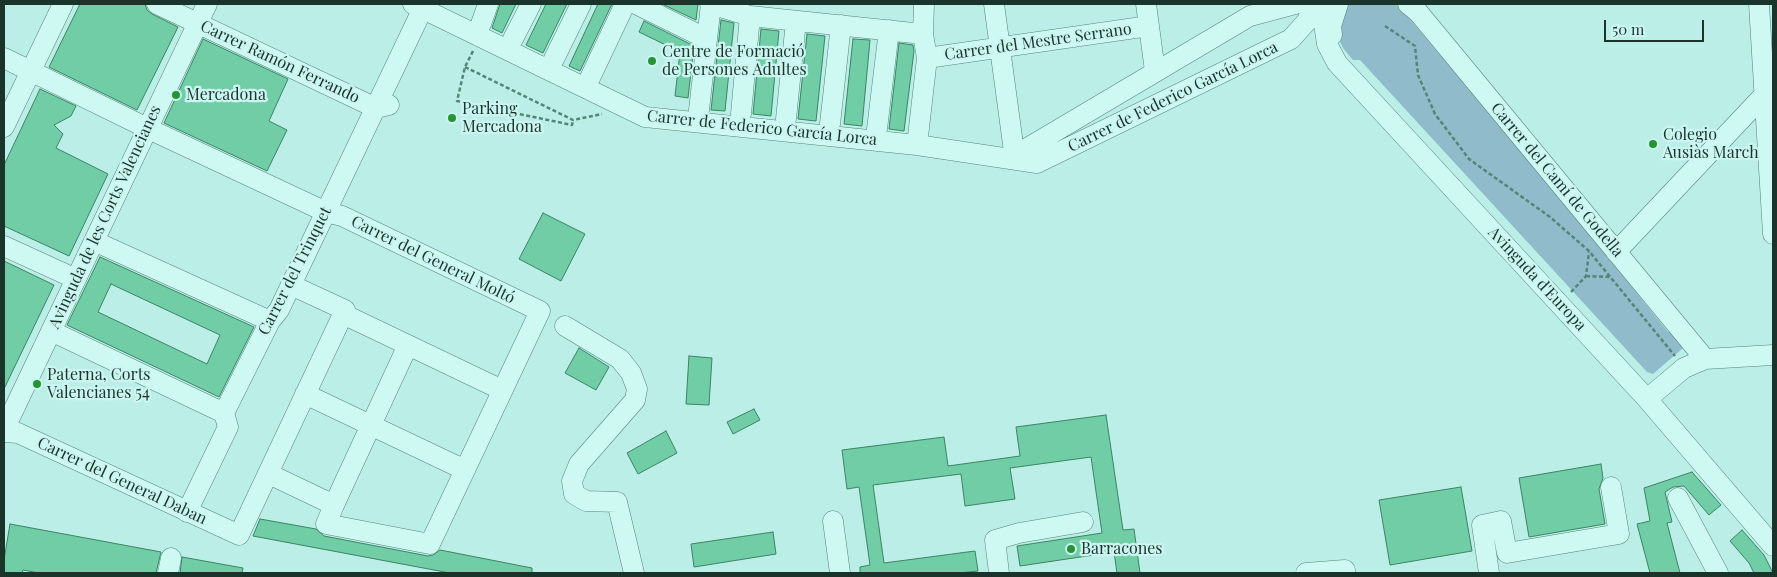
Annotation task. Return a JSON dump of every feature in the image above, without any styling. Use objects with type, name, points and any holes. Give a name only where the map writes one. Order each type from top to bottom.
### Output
[{"type":"street","points":[[4,127],[63,4]]},
{"type":"street","name":"Carrer Ramón Ferrando","points":[[157,4],[383,107]]},
{"type":"street","name":"Avinguda de les Corts Valencianes","points":[[4,431],[207,4]]},
{"type":"street","points":[[480,24],[488,4]]},
{"type":"street","points":[[513,40],[531,4]]},
{"type":"street","points":[[554,59],[581,4]]},
{"type":"street","points":[[590,78],[625,4]]},
{"type":"street","points":[[636,4],[707,39]]},
{"type":"street","points":[[699,110],[710,4]]},
{"type":"street","name":"Carrer del Mestre Serrano","points":[[710,4],[750,16],[923,34]]},
{"type":"street","points":[[918,145],[926,58],[923,34],[924,4]]},
{"type":"street","points":[[994,4],[1016,159]]},
{"type":"street","points":[[1146,4],[1155,71]]},
{"type":"street","name":"Carrer de Federico García Lorca","points":[[1016,159],[1029,147],[1250,16],[1295,4]]},
{"type":"street","name":"Carrer de Federico García Lorca","points":[[420,5],[645,117],[918,145],[1037,163],[1292,39],[1308,20],[1312,4]]},
{"type":"street","name":"Avinguda d'Europa","points":[[1321,4],[1326,44],[1337,63],[1651,397],[1773,530]]},
{"type":"street","name":"Avinguda d'Europa","points":[[1338,4],[1331,26],[1334,42],[1342,59],[1565,299],[1651,397],[1773,546]]},
{"type":"street","name":"Carrer del Camí de Godella","points":[[1408,4],[1418,12],[1705,359]]},
{"type":"street","points":[[1759,4],[1769,93],[1773,234]]},
{"type":"street","name":"Carrer del Trinquet","points":[[187,512],[228,427],[224,413],[270,320],[280,310],[326,212],[383,107],[420,5]]},
{"type":"street","points":[[741,114],[750,16]]},
{"type":"street","points":[[786,119],[796,21]]},
{"type":"street","points":[[830,124],[841,26]]},
{"type":"street","name":"Carrer del Mestre Serrano","points":[[926,58],[1149,26]]},
{"type":"street","points":[[877,129],[889,30]]},
{"type":"street","name":"Carrer del General Moltó","points":[[4,58],[147,128],[326,212],[342,216],[540,310],[502,390]]},
{"type":"street","points":[[1621,258],[1769,93]]},
{"type":"street","points":[[94,241],[270,320]]},
{"type":"street","points":[[4,246],[76,279]]},
{"type":"street","points":[[291,285],[408,345],[502,390],[430,544],[326,524],[408,345]]},
{"type":"street","points":[[334,505],[269,474],[344,312]]},
{"type":"street","points":[[565,326],[620,359],[638,389],[635,400],[579,464],[572,481],[574,494],[586,501],[617,502],[634,573]]},
{"type":"street","points":[[51,331],[224,413]]},
{"type":"street","points":[[1651,397],[1684,368],[1705,359],[1773,355]]},
{"type":"street","points":[[305,394],[465,470]]},
{"type":"street","name":"Carrer del General Daban","points":[[4,431],[18,433],[239,535],[269,474]]},
{"type":"street","points":[[1489,573],[1482,525],[1501,522],[1507,553],[1618,534],[1611,487]]},
{"type":"street","points":[[1678,498],[1718,573]]},
{"type":"street","points":[[833,521],[840,573]]},
{"type":"street","points":[[999,573],[995,540],[1019,533],[1083,522]]},
{"type":"street","points":[[1306,573],[1345,570],[1345,573]]},
{"type":"path","points":[[1385,26],[1415,46],[1418,75],[1435,114],[1470,159],[1550,217],[1589,251],[1684,368]]},
{"type":"path","points":[[476,45],[465,67],[457,101],[572,125],[573,120]]},
{"type":"path","points":[[465,67],[573,120],[605,113]]},
{"type":"path","points":[[1565,299],[1586,276],[1589,251]]},
{"type":"path","points":[[1610,277],[1621,258]]},
{"type":"path","points":[[1586,276],[1610,277]]},
{"type":"shaded area","points":[[1344,4],[1394,4],[1409,10],[1408,17],[1556,193],[1668,332],[1675,331],[1684,344],[1683,348],[1653,374],[1647,372],[1360,60],[1353,60],[1343,48],[1337,35]]},
{"type":"building","points":[[80,4],[145,4],[147,10],[152,14],[178,27],[137,110],[49,67]]},
{"type":"building","points":[[500,4],[516,4],[502,33],[492,28]]},
{"type":"building","points":[[546,4],[567,4],[543,53],[526,45]]},
{"type":"building","points":[[598,4],[612,4],[580,71],[569,66]]},
{"type":"building","points":[[662,4],[698,4],[696,20]]},
{"type":"building","points":[[721,20],[734,23],[725,111],[711,110]]},
{"type":"building","points":[[644,21],[694,46],[688,98],[675,96],[680,52],[639,32]]},
{"type":"building","points":[[761,29],[779,31],[771,116],[753,114]]},
{"type":"building","points":[[807,34],[825,36],[816,121],[798,119]]},
{"type":"building","points":[[203,39],[288,79],[269,121],[287,130],[267,171],[164,123]]},
{"type":"building","points":[[853,39],[870,40],[862,126],[844,124]]},
{"type":"building","points":[[899,43],[913,45],[914,51],[904,131],[889,129]]},
{"type":"building","points":[[40,89],[76,106],[71,116],[54,125],[63,134],[56,148],[108,174],[69,256],[4,226],[4,165]]},
{"type":"building","points":[[543,213],[585,234],[561,281],[519,259]]},
{"type":"building","points":[[100,257],[254,327],[219,397],[67,325]],"holes":[[[111,284],[220,335],[207,364],[98,312]]]},
{"type":"building","points":[[4,261],[54,285],[4,389]]},
{"type":"building","points":[[579,348],[609,367],[596,390],[565,373]]},
{"type":"building","points":[[689,356],[712,358],[709,405],[686,404]]},
{"type":"building","points":[[754,409],[760,420],[733,434],[727,422]]},
{"type":"building","points":[[1106,415],[1123,530],[1134,529],[1140,573],[1117,573],[1114,552],[1020,566],[1017,546],[1102,533],[1091,457],[1010,468],[1015,499],[965,506],[961,474],[873,485],[884,563],[975,551],[978,571],[959,573],[860,573],[860,567],[870,565],[859,487],[847,489],[842,450],[944,437],[948,466],[1020,456],[1016,427]]},
{"type":"building","points":[[666,431],[677,453],[638,474],[627,453]]},
{"type":"building","points":[[1601,464],[1603,478],[1599,489],[1605,524],[1529,537],[1519,478]]},
{"type":"building","points":[[1692,472],[1721,505],[1709,515],[1684,486],[1673,487],[1665,492],[1672,522],[1667,523],[1680,573],[1650,573],[1637,524],[1650,521],[1644,488]]},
{"type":"building","points":[[1461,487],[1472,551],[1390,565],[1379,500]]},
{"type":"building","points":[[260,519],[316,529],[324,536],[428,556],[440,550],[532,568],[532,573],[450,573],[253,536]]},
{"type":"building","points":[[10,524],[161,552],[156,573],[39,573],[23,570],[22,573],[4,573],[4,560]]},
{"type":"building","points":[[1742,530],[1764,555],[1773,573],[1754,573],[1749,563],[1730,541]]},
{"type":"building","points":[[773,532],[776,554],[694,567],[691,544]]},
{"type":"building","points":[[182,557],[243,568],[242,573],[180,573]]},
{"type":"place","name":"Centre de Formació de Persones Adultes","points":[[652,61]]},
{"type":"place","name":"Mercadona","points":[[176,95]]},
{"type":"place","name":"Parking Mercadona","points":[[452,118]]},
{"type":"place","name":"Colegio Ausiàs March","points":[[1653,144]]},
{"type":"place","name":"Paterna, Corts Valencianes 54","points":[[37,384]]},
{"type":"place","name":"Barracones","points":[[1071,549]]}]
